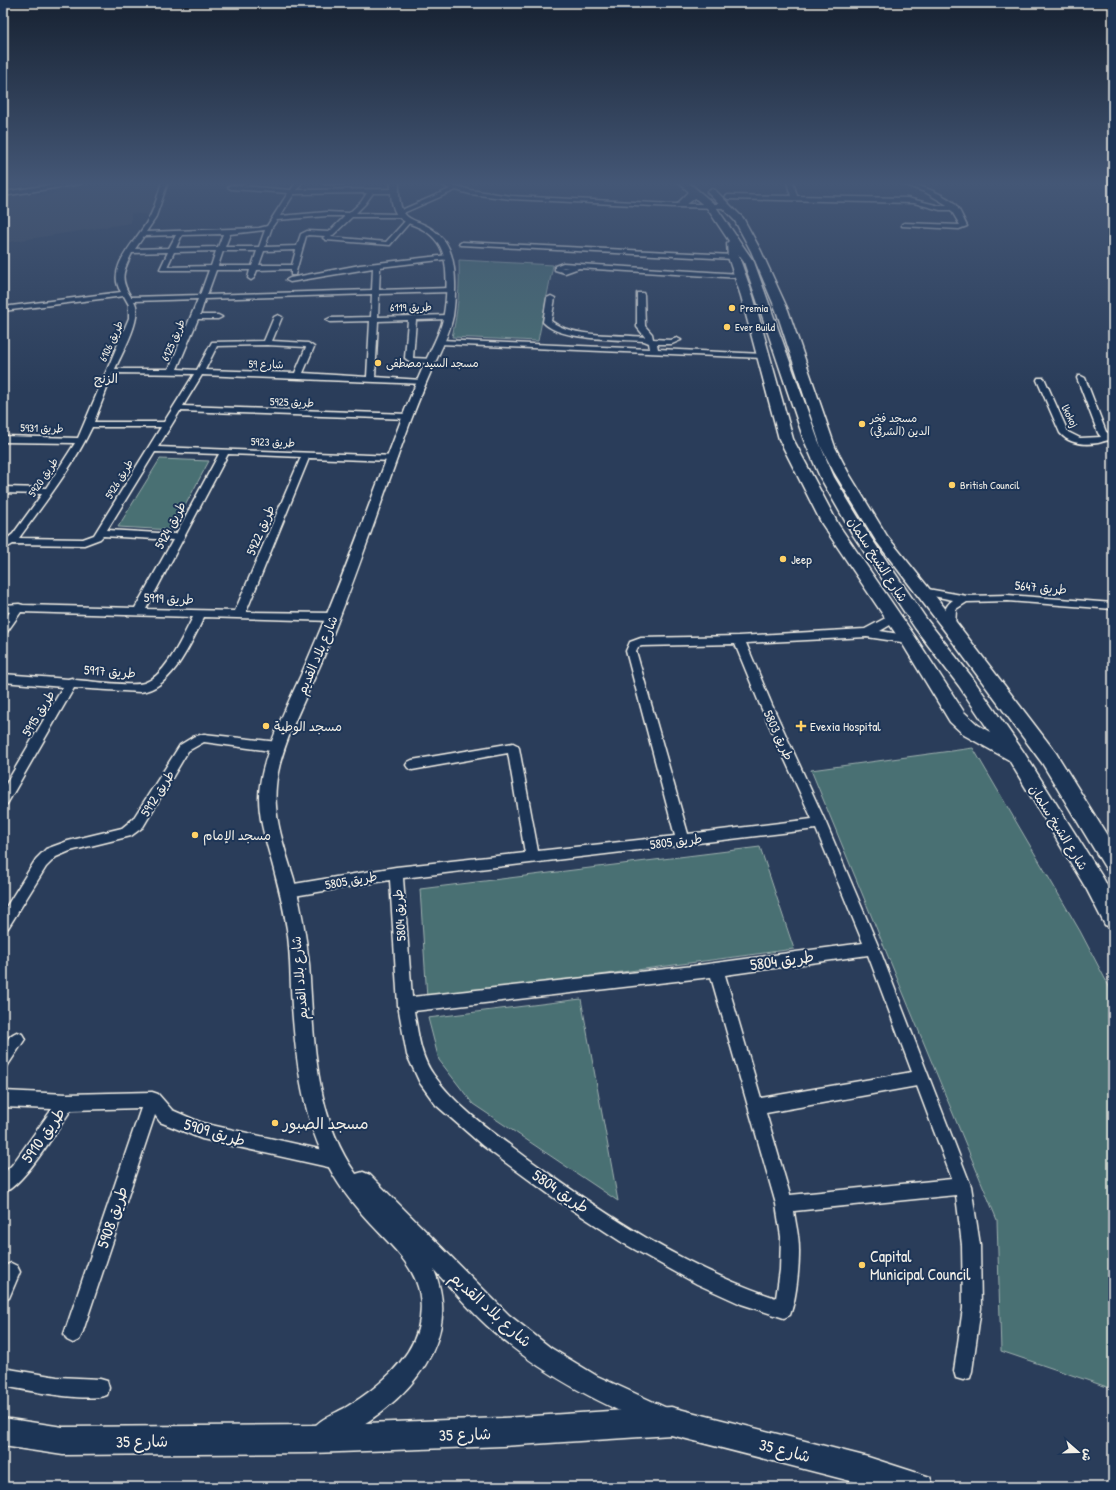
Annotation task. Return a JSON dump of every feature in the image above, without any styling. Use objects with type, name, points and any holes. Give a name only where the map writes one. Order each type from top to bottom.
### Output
[{"type":"main road","points":[[733,252],[733,257],[747,296],[786,439],[830,524],[908,639],[957,717],[971,730],[1016,756]]},
{"type":"main road","name":"شارع الشيخ سلمان","points":[[742,252],[749,262],[811,440],[827,477],[861,535],[921,624],[965,681],[1016,756],[1095,884],[1113,918]]},
{"type":"main road","name":"شارع الشيخ سلمان","points":[[765,252],[782,310],[828,446],[841,472],[881,538],[950,626],[1049,758],[1113,863]]},
{"type":"main road","points":[[786,439],[811,440]]},
{"type":"main road","name":"شارع 35","points":[[3,1432],[63,1442],[312,1439],[502,1432],[671,1421],[868,1471],[920,1487]]},
{"type":"street","points":[[130,252],[150,252]]},
{"type":"street","name":"طريق 6106","points":[[89,424],[133,318],[133,305],[127,297],[119,279],[120,271],[130,252]]},
{"type":"street","points":[[172,252],[163,269],[295,267]]},
{"type":"street","name":"طريق 6125","points":[[172,371],[220,252]]},
{"type":"street","points":[[251,278],[260,252]]},
{"type":"street","points":[[281,294],[290,280],[299,252]]},
{"type":"street","name":"شارع بلاد القديم","points":[[312,1439],[372,1404],[391,1390],[409,1371],[425,1345],[432,1319],[432,1291],[424,1272],[412,1255],[348,1179],[325,1138],[316,1106],[309,1069],[302,1015],[299,954],[288,891],[270,818],[268,793],[269,781],[278,747],[333,617],[407,417],[430,361],[445,341],[450,290],[448,257],[446,252]]},
{"type":"street","points":[[619,252],[733,257]]},
{"type":"street","points":[[290,280],[377,265],[448,257]]},
{"type":"street","name":"طريق 6119","points":[[371,379],[377,292],[377,265]]},
{"type":"street","points":[[578,266],[740,276]]},
{"type":"street","points":[[3,309],[127,297],[450,290]]},
{"type":"street","points":[[640,295],[641,327],[648,334],[655,351]]},
{"type":"street","points":[[551,298],[547,322],[550,326],[557,330],[580,334],[650,341],[672,342],[677,340]]},
{"type":"street","points":[[278,316],[267,343],[308,345],[310,347],[298,376]]},
{"type":"street","name":"طريق 6125","points":[[195,317],[218,317]]},
{"type":"street","name":"طريق 6119","points":[[330,320],[448,317]]},
{"type":"street","points":[[412,318],[409,358],[412,361],[430,361]]},
{"type":"street","points":[[445,341],[763,356]]},
{"type":"street","name":"طريق 5926","points":[[101,534],[200,371],[213,346],[216,344],[267,343]]},
{"type":"street","name":"شارع 59","points":[[110,371],[200,371],[248,375],[422,382]]},
{"type":"street","points":[[1081,378],[1102,432],[1111,438]]},
{"type":"street","name":"lkokoj","points":[[1041,380],[1064,433],[1075,440],[1095,441],[1111,438]]},
{"type":"street","name":"طريق 5925","points":[[177,408],[407,417]]},
{"type":"street","points":[[89,424],[167,424]]},
{"type":"street","name":"طريق 5920","points":[[3,547],[12,541],[49,491],[81,441],[89,424]]},
{"type":"street","name":"طريق 5931","points":[[3,439],[81,441]]},
{"type":"street","name":"طريق 5923","points":[[152,449],[393,458]]},
{"type":"street","name":"طريق 5924","points":[[139,611],[225,452]]},
{"type":"street","name":"طريق 5922","points":[[239,615],[306,455]]},
{"type":"street","points":[[3,490],[49,491]]},
{"type":"street","points":[[12,541],[84,542],[101,534],[178,537]]},
{"type":"street","name":"طريق 5647","points":[[922,591],[967,599],[1008,598],[1113,606]]},
{"type":"street","name":"طريق 5647","points":[[950,626],[949,612],[952,606],[958,601],[967,599]]},
{"type":"street","points":[[3,629],[19,607]]},
{"type":"street","name":"طريق 5919","points":[[3,608],[19,607],[200,614],[333,617]]},
{"type":"street","name":"طريق 5917","points":[[3,678],[72,682],[128,688],[146,688],[159,681],[200,614]]},
{"type":"street","points":[[867,634],[893,618]]},
{"type":"street","points":[[683,840],[631,651],[634,644],[641,642],[738,640],[867,634],[908,639]]},
{"type":"street","name":"طريق 5803","points":[[738,640],[820,823],[872,948],[963,1186],[972,1245],[972,1308],[964,1371]]},
{"type":"street","name":"طريق 5915","points":[[3,800],[72,682]]},
{"type":"street","name":"طريق 5912","points":[[3,924],[45,858],[60,849],[132,828],[143,817],[184,748],[190,743],[204,738],[212,738],[278,747]]},
{"type":"street","points":[[412,765],[513,748],[532,857]]},
{"type":"street","name":"طريق 5805","points":[[288,891],[396,872],[820,823]]},
{"type":"street","name":"طريق 5804","points":[[396,872],[405,1005],[415,1055],[426,1078],[442,1099],[489,1140],[560,1192],[629,1237],[703,1278],[741,1295],[784,1309],[789,1270],[790,1237],[784,1204]]},
{"type":"street","name":"طريق 5804","points":[[405,1005],[716,970],[872,948]]},
{"type":"street","points":[[716,970],[784,1204],[963,1186]]},
{"type":"street","points":[[3,1060],[17,1039]]},
{"type":"street","points":[[756,1107],[922,1078]]},
{"type":"street","points":[[3,1100],[67,1102],[152,1100]]},
{"type":"street","name":"طريق 5909","points":[[152,1100],[166,1116],[202,1131],[338,1162]]},
{"type":"street","name":"طريق 5908","points":[[73,1334],[152,1100]]},
{"type":"street","name":"طريق 5910","points":[[3,1185],[18,1171],[67,1102]]},
{"type":"street","name":"شارع بلاد القديم","points":[[338,1162],[350,1169],[464,1287],[507,1328],[543,1356],[589,1384],[671,1421]]},
{"type":"street","points":[[3,1292],[11,1272]]},
{"type":"street","points":[[3,1377],[57,1386],[100,1388]]},
{"type":"green space","points":[[459,260],[553,265],[538,341],[452,337],[458,299]]},
{"type":"green space","points":[[160,459],[209,461],[172,530],[118,527]]},
{"type":"green space","points":[[973,748],[1080,931],[1113,994],[1113,1389],[1001,1351],[997,1220],[811,770]]},
{"type":"green space","points":[[760,847],[794,949],[427,998],[420,889]]},
{"type":"green space","points":[[581,999],[618,1201],[473,1104],[439,1060],[428,1018]]},
{"type":"place","name":"Premia","points":[[732,308]]},
{"type":"place","name":"Ever Build","points":[[727,327]]},
{"type":"place","name":"مسجد السيد مصطفى","points":[[378,363]]},
{"type":"place","name":"مسجد فخر الدين (الشرقي)","points":[[862,424]]},
{"type":"place","name":"British Council","points":[[952,485]]},
{"type":"place","name":"Jeep","points":[[783,559]]},
{"type":"place","name":"مسجد الوطية","points":[[266,726]]},
{"type":"place","name":"Evexia Hospital","points":[[801,726]]},
{"type":"place","name":"مسجد الإمام","points":[[195,835]]},
{"type":"place","name":"مسجد الصبور","points":[[275,1123]]},
{"type":"place","name":"Capital Municipal Council","points":[[862,1265]]},
{"type":"district","name":"الزنج","points":[[106,378]]}]
